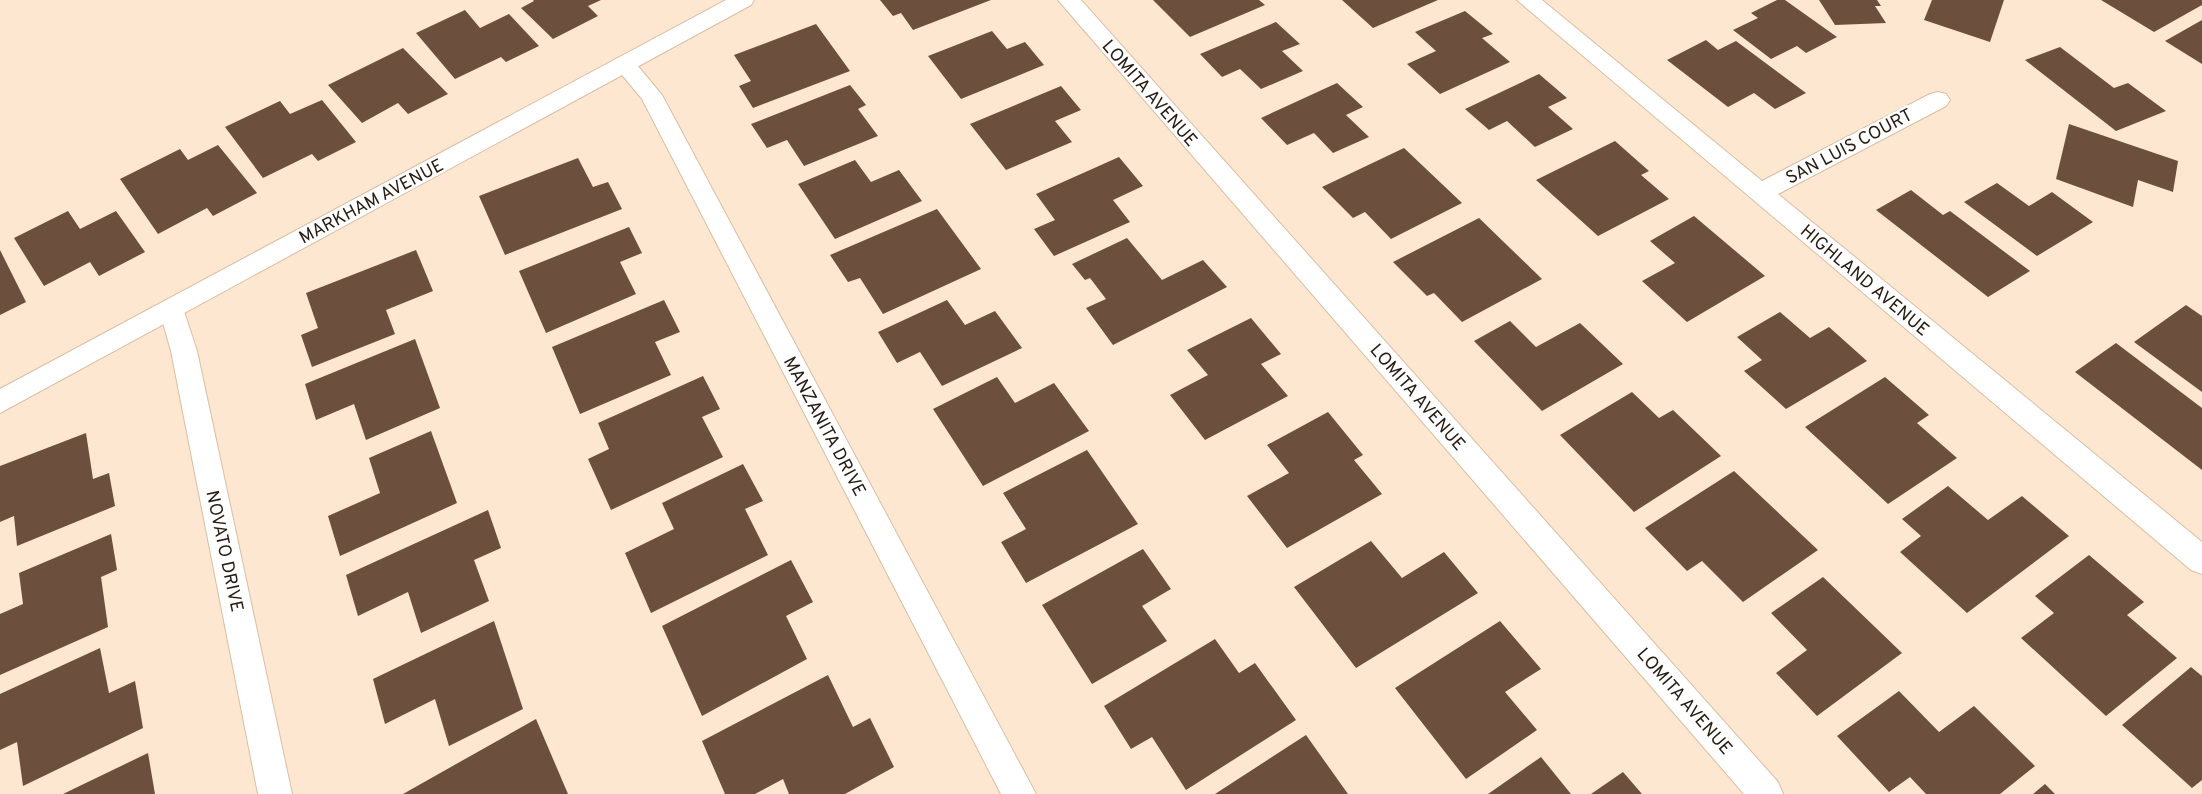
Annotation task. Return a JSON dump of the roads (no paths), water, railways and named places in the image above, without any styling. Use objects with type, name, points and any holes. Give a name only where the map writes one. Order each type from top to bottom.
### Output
[{"type":"street","name":"MARKHAM AVENUE","points":[[0,402],[742,0]]},
{"type":"street","name":"LOMITA AVENUE","points":[[1069,0],[1766,794]]},
{"type":"street","name":"HIGHLAND AVENUE","points":[[1528,0],[2202,560]]},
{"type":"street","name":"MANZANITA DRIVE","points":[[624,64],[651,95],[1019,794]]},
{"type":"street","name":"SAN LUIS COURT","points":[[1760,193],[1938,100]]},
{"type":"street","name":"NOVATO DRIVE","points":[[172,309],[184,351],[275,794]]}]
